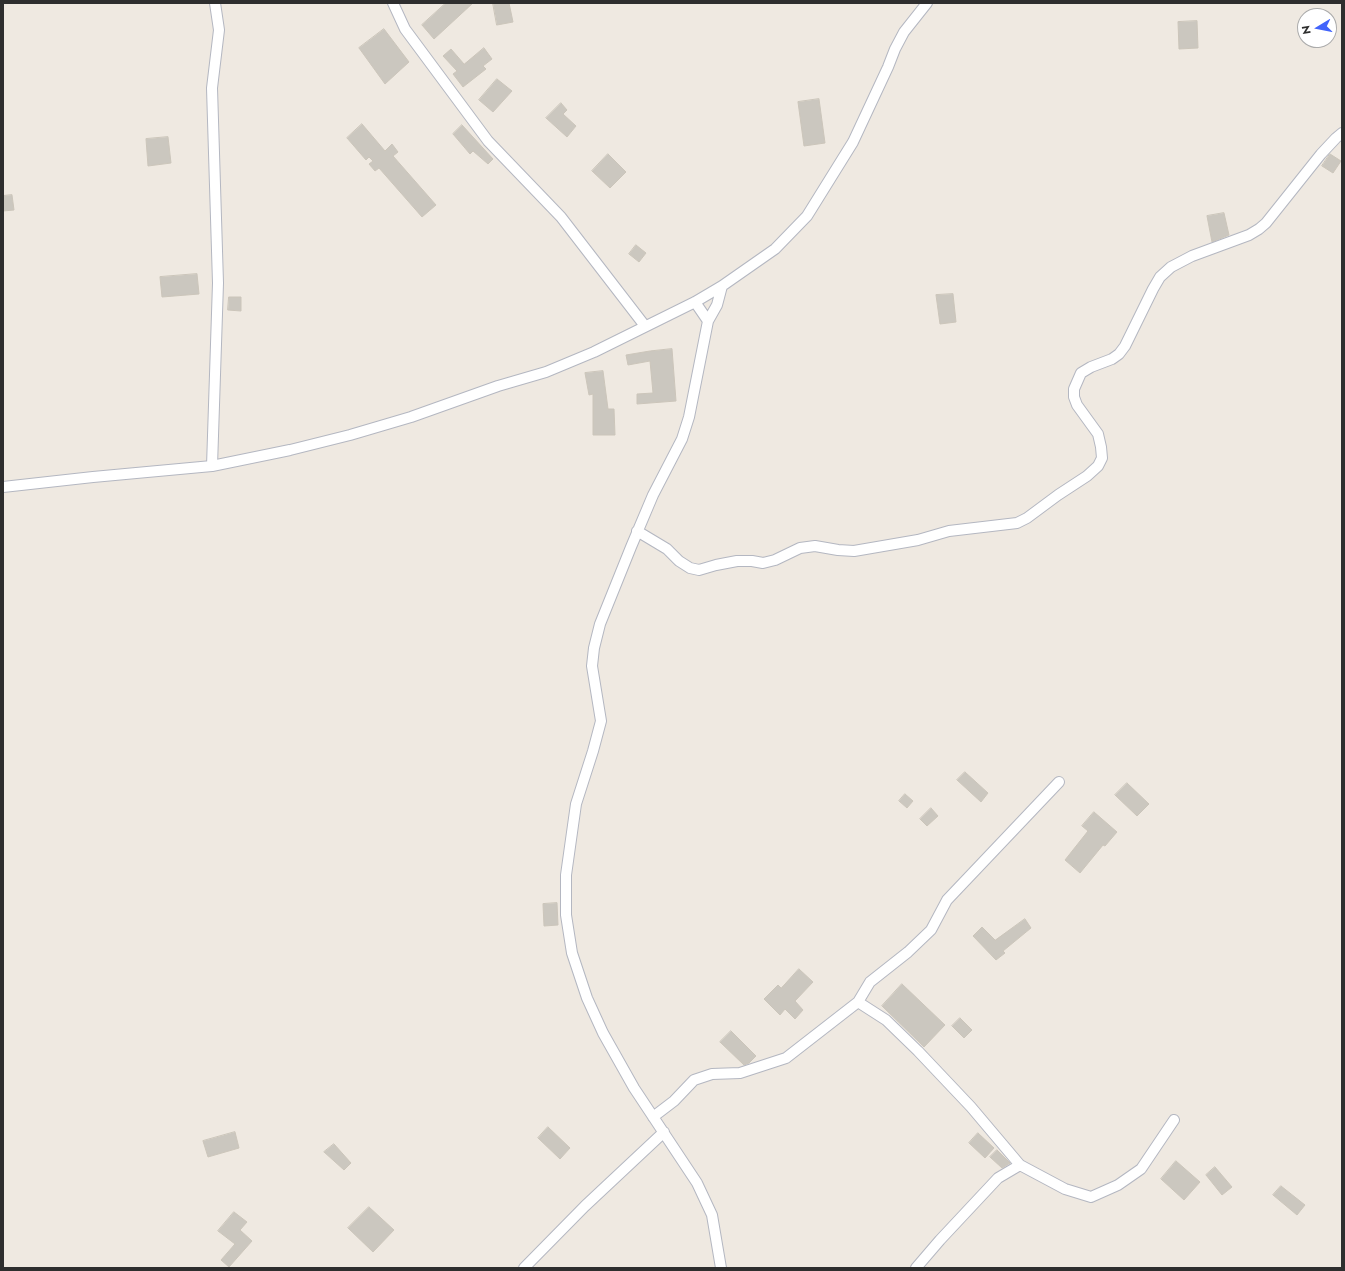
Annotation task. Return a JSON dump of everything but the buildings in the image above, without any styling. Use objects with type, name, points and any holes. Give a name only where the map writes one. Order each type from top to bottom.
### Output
[{"type":"street","points":[[212,466],[218,283],[212,88],[219,30],[215,3]]},
{"type":"street","points":[[393,3],[405,29],[488,142],[561,217],[645,326]]},
{"type":"street","points":[[3,488],[93,477],[212,466],[290,450],[350,435],[411,417],[498,386],[546,372],[594,352],[695,302],[722,286],[775,249],[807,216],[853,142],[904,32],[928,3]]},
{"type":"street","points":[[638,531],[667,549],[679,561],[690,568],[699,570],[737,561],[763,563],[775,560],[800,548],[814,546],[854,551],[918,540],[949,530],[1017,523],[1027,518],[1087,476],[1098,466],[1102,458],[1098,434],[1077,405],[1074,397],[1074,389],[1081,373],[1091,367],[1112,359],[1119,354],[1125,346],[1160,277],[1171,268],[1192,256],[1249,235],[1259,229],[1266,223],[1321,154],[1342,133]]},
{"type":"street","points":[[721,1268],[712,1215],[697,1183],[634,1088],[602,1033],[587,998],[572,953],[566,915],[566,875],[576,804],[593,751],[600,721],[600,708],[592,666],[594,648],[600,624],[653,495],[682,439],[689,417],[708,321],[716,305],[722,286]]},
{"type":"street","points":[[695,302],[708,321]]},
{"type":"street","points":[[653,1117],[674,1101],[694,1080],[712,1074],[740,1073],[786,1058],[858,1002],[870,982],[908,952],[931,930],[947,900],[1059,782]]},
{"type":"street","points":[[858,1002],[886,1020],[918,1051],[971,1107],[1020,1165],[1065,1189],[1091,1197],[1118,1185],[1141,1168],[1174,1120]]},
{"type":"street","points":[[524,1268],[585,1206],[664,1132]]},
{"type":"street","points":[[916,1268],[998,1178],[1020,1165]]}]
